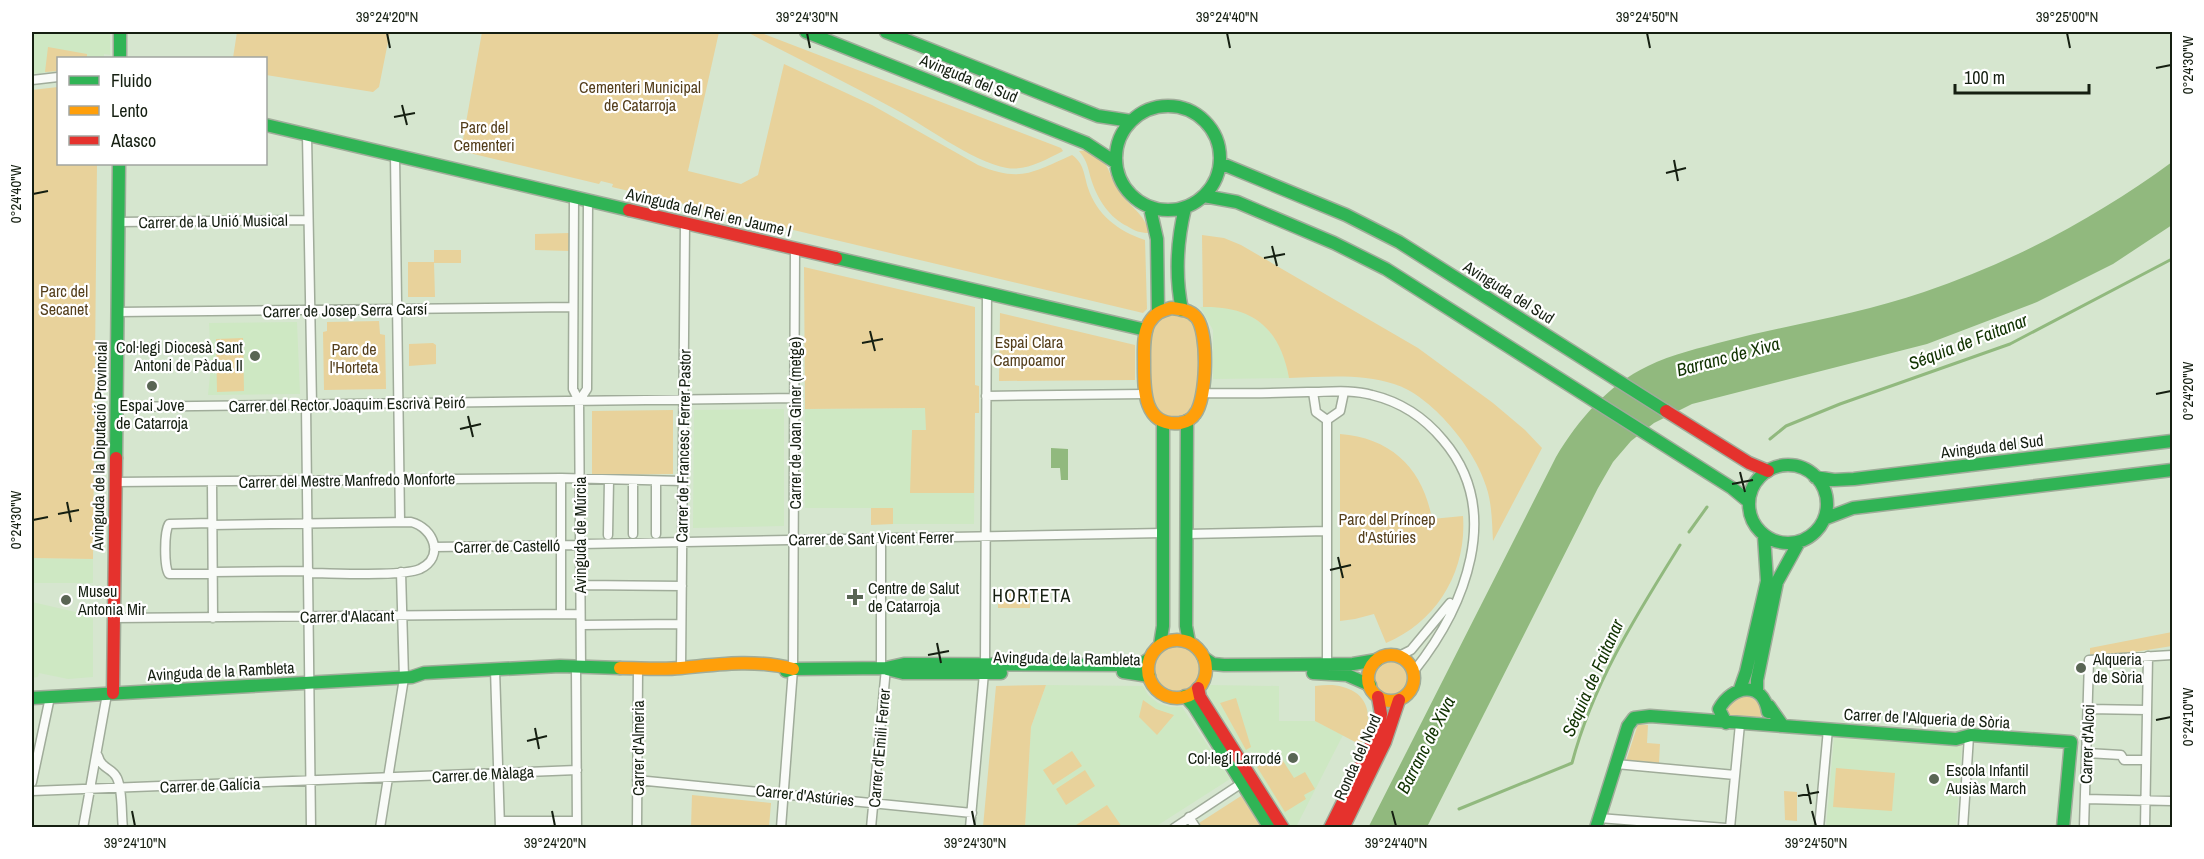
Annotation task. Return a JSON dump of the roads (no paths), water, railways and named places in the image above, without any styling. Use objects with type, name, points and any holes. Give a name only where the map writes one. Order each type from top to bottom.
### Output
[{"type":"street","points":[[120,32],[120,57]]},
{"type":"street","name":"Avinguda del Sud","points":[[806,32],[1086,143],[1116,162]]},
{"type":"street","name":"Avinguda del Sud","points":[[886,32],[1098,116],[1131,121]]},
{"type":"street","points":[[32,80],[57,77]]},
{"type":"street","points":[[1162,106],[1180,107],[1197,114],[1207,124],[1220,149],[1220,164],[1215,181],[1204,196],[1185,208],[1168,211],[1150,208],[1137,201],[1126,190],[1119,177],[1116,147],[1131,121],[1146,110],[1162,106]]},
{"type":"street","name":"Avinguda del Rei en Jaume I","points":[[267,125],[1146,330]]},
{"type":"street","points":[[307,135],[310,310],[308,481],[311,828]]},
{"type":"street","points":[[395,155],[400,522]]},
{"type":"street","name":"Avinguda del Sud","points":[[1220,164],[1346,215],[1399,243],[1749,463],[1768,471]]},
{"type":"street","name":"Avinguda de la Diputació Provincial","points":[[110,694],[114,618],[119,165]]},
{"type":"street","points":[[1204,196],[1237,202],[1334,243],[1386,269],[1732,488],[1749,502]]},
{"type":"street","name":"Avinguda de Múrcia","points":[[574,197],[573,390],[579,401],[580,544],[577,824]]},
{"type":"street","name":"Avinguda de Múrcia","points":[[579,401],[587,389],[588,200]]},
{"type":"street","points":[[1150,208],[1157,239],[1159,304],[1158,312],[1146,330],[1145,394],[1150,411],[1163,422],[1187,421],[1194,417],[1200,409],[1204,393],[1203,330],[1194,316],[1182,310],[1171,308],[1158,312]]},
{"type":"street","points":[[1182,310],[1179,299],[1178,240],[1185,208]]},
{"type":"street","name":"Carrer de la Unió Musical","points":[[118,222],[308,220]]},
{"type":"street","name":"Carrer de Francesc Ferrer Pastor","points":[[681,668],[685,224]]},
{"type":"street","name":"Carrer de Joan Giner (metge)","points":[[781,828],[793,669],[795,249]]},
{"type":"street","points":[[970,828],[984,669],[987,292]]},
{"type":"street","name":"Carrer de Josep Serra Carsí","points":[[117,312],[573,307]]},
{"type":"street","points":[[1313,392],[1316,412],[1328,420]]},
{"type":"street","points":[[1204,393],[1344,392],[1381,397],[1414,412],[1437,433],[1457,458],[1470,488],[1475,522],[1469,570],[1434,644],[1414,671]]},
{"type":"street","points":[[1328,420],[1340,411],[1344,392]]},
{"type":"street","points":[[986,396],[1145,394]]},
{"type":"street","name":"Carrer del Rector Joaquim Escrivà Peiró","points":[[116,407],[795,398]]},
{"type":"street","points":[[1327,669],[1328,420]]},
{"type":"street","points":[[1187,421],[1186,626],[1189,642]]},
{"type":"street","points":[[1160,645],[1163,626],[1163,422]]},
{"type":"street","name":"Avinguda del Sud","points":[[1815,477],[1834,480],[1854,479],[2172,441]]},
{"type":"street","points":[[1779,466],[1806,470],[1815,477],[1826,497],[1824,519],[1818,529],[1809,537],[1798,542],[1775,541],[1764,536],[1755,526],[1750,515],[1749,502],[1755,484],[1768,471],[1779,466]]},
{"type":"street","points":[[1824,519],[1853,507],[2172,470]]},
{"type":"street","name":"Avinguda de Múrcia","points":[[561,478],[561,614]]},
{"type":"street","name":"Carrer del Mestre Manfredo Monforte","points":[[115,482],[561,478],[683,481]]},
{"type":"street","points":[[608,535],[609,480]]},
{"type":"street","points":[[633,480],[633,534]]},
{"type":"street","points":[[656,481],[656,534]]},
{"type":"street","points":[[212,482],[213,618]]},
{"type":"street","points":[[400,522],[418,524],[432,537],[434,547],[432,557],[427,564],[417,570],[169,574],[166,570],[166,528],[169,524],[400,522]]},
{"type":"street","points":[[1187,534],[1327,531]]},
{"type":"street","name":"Carrer de Sant Vicent Ferrer","points":[[580,544],[1163,533]]},
{"type":"street","points":[[1701,719],[1719,709],[1725,698],[1740,689],[1746,672],[1767,581],[1764,536]]},
{"type":"street","name":"Carrer d'Emili Ferrer","points":[[872,828],[883,668],[881,538]]},
{"type":"street","points":[[1757,692],[1757,680],[1777,582],[1798,542]]},
{"type":"street","name":"Carrer de Castelló","points":[[434,547],[580,544]]},
{"type":"street","points":[[380,828],[408,677],[402,616],[402,572]]},
{"type":"street","points":[[580,585],[682,586]]},
{"type":"street","points":[[1205,676],[1224,673],[1327,669],[1377,660],[1387,655],[1399,656],[1409,652],[1425,636],[1461,588]]},
{"type":"street","name":"Carrer d'Alacant","points":[[114,618],[580,614]]},
{"type":"street","points":[[580,625],[681,624]]},
{"type":"street","points":[[1204,658],[1205,676],[1198,688],[1185,696],[1175,698],[1162,694],[1152,684],[1149,676],[1149,659],[1153,652],[1160,645],[1178,639],[1189,642],[1213,664],[1327,669],[1370,686],[1378,697],[1386,700],[1399,700],[1405,697],[1414,685],[1414,671],[1411,664],[1399,656]]},
{"type":"street","points":[[2145,828],[2148,656],[2172,656]]},
{"type":"street","name":"Carrer d'Alcoi","points":[[2084,828],[2089,660],[2148,656]]},
{"type":"street","name":"Avinguda de la Rambleta","points":[[984,669],[1128,664],[1143,663],[1149,659]]},
{"type":"street","points":[[1370,686],[1369,671],[1377,660]]},
{"type":"street","name":"Avinguda de la Rambleta","points":[[32,698],[408,677],[426,680],[496,673],[561,674],[579,668],[681,668],[696,673],[883,668],[904,664],[984,669],[1128,672],[1149,676]]},
{"type":"street","name":"Carrer d'Almeria","points":[[637,828],[638,668]]},
{"type":"street","points":[[496,673],[500,824],[577,824]]},
{"type":"street","points":[[1198,688],[1200,697],[1283,828]]},
{"type":"street","points":[[1740,689],[1757,692],[1764,696],[1783,726]]},
{"type":"street","points":[[83,828],[89,789],[110,694]]},
{"type":"street","points":[[1185,696],[1194,706],[1270,828]]},
{"type":"street","points":[[32,782],[50,697]]},
{"type":"street","name":"Ronda del Nord","points":[[1330,828],[1379,728],[1381,714],[1378,697]]},
{"type":"street","name":"Ronda del Nord","points":[[1343,828],[1385,741],[1399,700]]},
{"type":"street","points":[[1759,725],[1767,718],[1769,706]]},
{"type":"street","points":[[1719,709],[1726,723]]},
{"type":"street","points":[[2088,709],[2147,710]]},
{"type":"street","name":"Carrer de l'Alqueria de Sòria","points":[[1616,764],[1630,720],[1636,717],[1701,719],[1726,723],[1956,739],[1969,736],[2071,742],[2063,828]]},
{"type":"street","points":[[1735,775],[1616,764],[1598,823],[1728,828],[1735,775],[1740,724]]},
{"type":"street","points":[[1820,828],[1827,729]]},
{"type":"street","points":[[1963,828],[1969,736]]},
{"type":"street","points":[[97,753],[102,765],[117,777],[123,828]]},
{"type":"street","points":[[2087,753],[2121,755],[2124,760],[2146,760]]},
{"type":"street","name":"Carrer de Màlaga","points":[[389,779],[577,770]]},
{"type":"street","name":"Carrer de Galícia","points":[[32,791],[389,779]]},
{"type":"street","name":"Carrer d'Astúries","points":[[637,780],[972,813]]},
{"type":"street","points":[[1174,828],[1242,783]]},
{"type":"street","points":[[2085,799],[2172,801]]},
{"type":"street","points":[[1189,817],[1196,828]]},
{"type":"water","name":"Barranc de Xiva","points":[[2172,162],[2172,225],[2113,264],[2037,302],[1927,344],[1692,404],[1654,423],[1631,441],[1613,462],[1598,488],[1427,827],[1368,828],[1556,457],[1584,417],[1607,393],[1633,374],[1676,355],[1900,300],[1990,267],[2084,219]]},
{"type":"water","points":[[1051,448],[1068,449],[1068,480],[1061,480],[1060,468],[1051,468]]},
{"type":"waterway","name":"Séquia de Faitanar","points":[[1770,439],[1786,426],[1840,404],[2010,344],[2172,259]]},
{"type":"waterway","name":"Séquia de Faitanar","points":[[1689,532],[1707,507]]},
{"type":"waterway","name":"Séquia de Faitanar","points":[[1459,809],[1572,763],[1581,733],[1604,677],[1632,623],[1680,545]]},
{"type":"place","name":"Col·legi Diocesà Sant Antoni de Pàdua II","points":[[255,356]]},
{"type":"place","name":"Espai Jove de Catarroja","points":[[152,386]]},
{"type":"place","name":"Centre de Salut de Catarroja","points":[[855,597]]},
{"type":"place","name":"Museu Antonia Mir","points":[[66,600]]},
{"type":"place","name":"Alqueria de Sòria","points":[[2081,668]]},
{"type":"place","name":"Col·legi Larrodé","points":[[1293,758]]},
{"type":"place","name":"Escola Infantil Ausiàs March","points":[[1934,779]]},
{"type":"district","name":"HORTETA","points":[[1032,596]]},
{"type":"park label","name":"Cementeri Municipal de Catarroja","points":[[640,96]]},
{"type":"park label","name":"Parc del Cementeri","points":[[484,136]]},
{"type":"park label","name":"Parc del Secanet","points":[[64,300]]},
{"type":"park label","name":"Espai Clara Campoamor","points":[[1029,351]]},
{"type":"park label","name":"Parc de l'Horteta","points":[[354,358]]},
{"type":"park label","name":"Parc del Príncep d'Astúries","points":[[1387,528]]}]
